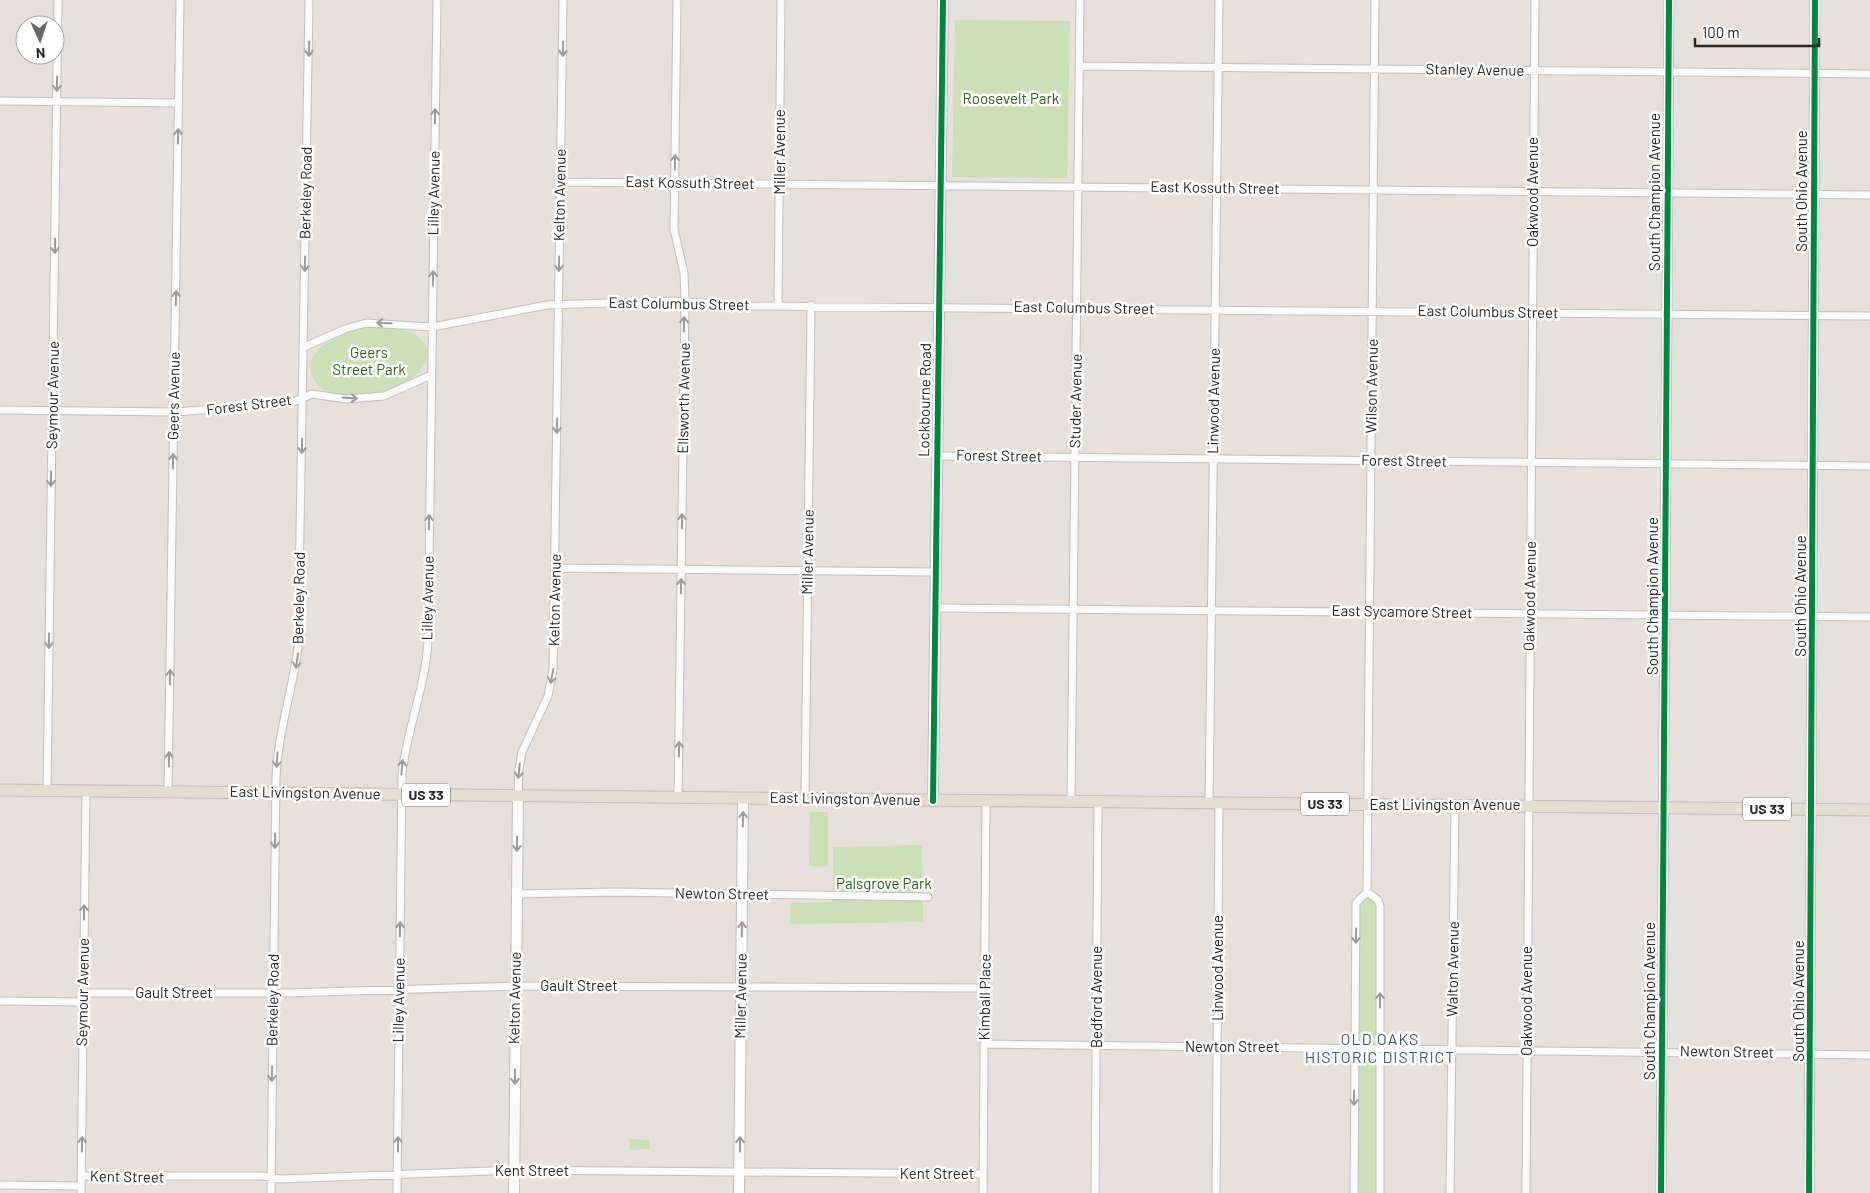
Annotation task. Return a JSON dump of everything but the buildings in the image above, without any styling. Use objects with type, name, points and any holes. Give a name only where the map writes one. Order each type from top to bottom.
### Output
[{"type":"main road","name":"Lockbourne Road","points":[[933,801],[943,0]]},
{"type":"main road","name":"East Livingston Avenue","points":[[0,790],[1870,810]]},
{"type":"main road","name":"Kelton Avenue","points":[[514,1193],[518,796]]},
{"type":"main road","name":"Miller Avenue","points":[[739,1193],[743,798]]},
{"type":"street","name":"Seymour Avenue","points":[[47,791],[58,0]]},
{"type":"street","name":"Geers Avenue","points":[[168,792],[180,0]]},
{"type":"street","name":"Berkeley Road","points":[[271,1193],[278,746],[294,680],[298,648],[309,0]]},
{"type":"street","name":"Lilley Avenue","points":[[397,1193],[404,754],[421,693],[427,662],[437,0]]},
{"type":"street","name":"Kelton Avenue","points":[[518,796],[522,752],[548,696],[553,670],[563,0]]},
{"type":"street","name":"Ellsworth Avenue","points":[[677,0],[674,229],[684,273],[685,302],[678,798]]},
{"type":"street","name":"Miller Avenue","points":[[778,305],[781,0]]},
{"type":"street","name":"Studer Avenue","points":[[1072,802],[1080,0]]},
{"type":"street","name":"Linwood Avenue","points":[[1216,1193],[1218,1047],[1211,610],[1219,0]]},
{"type":"street","name":"Wilson Avenue","points":[[1354,1193],[1356,903],[1367,892],[1375,0]]},
{"type":"street","name":"Oakwood Avenue","points":[[1526,1193],[1535,0]]},
{"type":"street","name":"South Champion Avenue","points":[[1661,1193],[1669,0]]},
{"type":"street","name":"South Ohio Avenue","points":[[1809,1193],[1816,0]]},
{"type":"street","name":"Stanley Avenue","points":[[1079,66],[1870,74]]},
{"type":"street","points":[[0,101],[178,103]]},
{"type":"street","name":"East Kossuth Street","points":[[561,182],[1870,195]]},
{"type":"street","name":"East Columbus Street","points":[[304,347],[345,329],[366,323],[432,327],[511,311],[559,305],[685,302],[711,305],[1870,316]]},
{"type":"street","name":"Miller Avenue","points":[[805,799],[811,305]]},
{"type":"street","name":"Forest Street","points":[[0,410],[174,412],[255,407],[293,402],[312,394],[346,399],[384,396],[431,375]]},
{"type":"street","name":"Forest Street","points":[[937,456],[1870,466]]},
{"type":"street","points":[[555,568],[935,572]]},
{"type":"street","name":"East Sycamore Street","points":[[935,608],[1870,617]]},
{"type":"street","name":"Seymour Avenue","points":[[81,1190],[86,791]]},
{"type":"street","name":"Kimball Place","points":[[983,1193],[986,801]]},
{"type":"street","name":"Bedford Avenue","points":[[1095,1193],[1098,802]]},
{"type":"street","name":"Walton Avenue","points":[[1450,1193],[1455,805]]},
{"type":"street","points":[[1367,892],[1378,900],[1380,906],[1380,1193]]},
{"type":"street","name":"Newton Street","points":[[516,894],[742,894],[928,897]]},
{"type":"street","name":"Gault Street","points":[[84,993],[273,993],[515,986],[985,988]]},
{"type":"street","points":[[0,1001],[84,1002]]},
{"type":"street","name":"Newton Street","points":[[985,1044],[1870,1054]]},
{"type":"street","name":"Kent Street","points":[[81,1176],[271,1177],[514,1170],[983,1174]]},
{"type":"street","name":"Kent Street","points":[[0,1185],[81,1190]]},
{"type":"green space","name":"Roosevelt Park","points":[[955,20],[1070,21],[1067,178],[952,177]]},
{"type":"green space","name":"Geers Street Park","points":[[370,327],[400,329],[418,337],[427,348],[426,362],[416,375],[400,386],[377,394],[349,396],[328,392],[319,386],[313,378],[311,367],[313,357],[319,349],[339,336]]},
{"type":"green space","points":[[810,812],[828,812],[828,867],[809,866]]},
{"type":"green space","name":"Palsgrove Park","points":[[922,845],[923,922],[790,924],[790,903],[833,902],[833,847]]},
{"type":"green space","points":[[1367,892],[1378,900],[1378,1193],[1355,1193],[1358,902]]},
{"type":"green space","points":[[629,1139],[649,1140],[650,1149],[630,1150]]},
{"type":"cycle path","points":[[933,801],[943,0]]},
{"type":"cycle path","points":[[1661,1193],[1669,0]]},
{"type":"cycle path","points":[[1809,1193],[1815,0]]},
{"type":"district","name":"OLD OAKS HISTORIC DISTRICT","points":[[1380,1048]]}]
